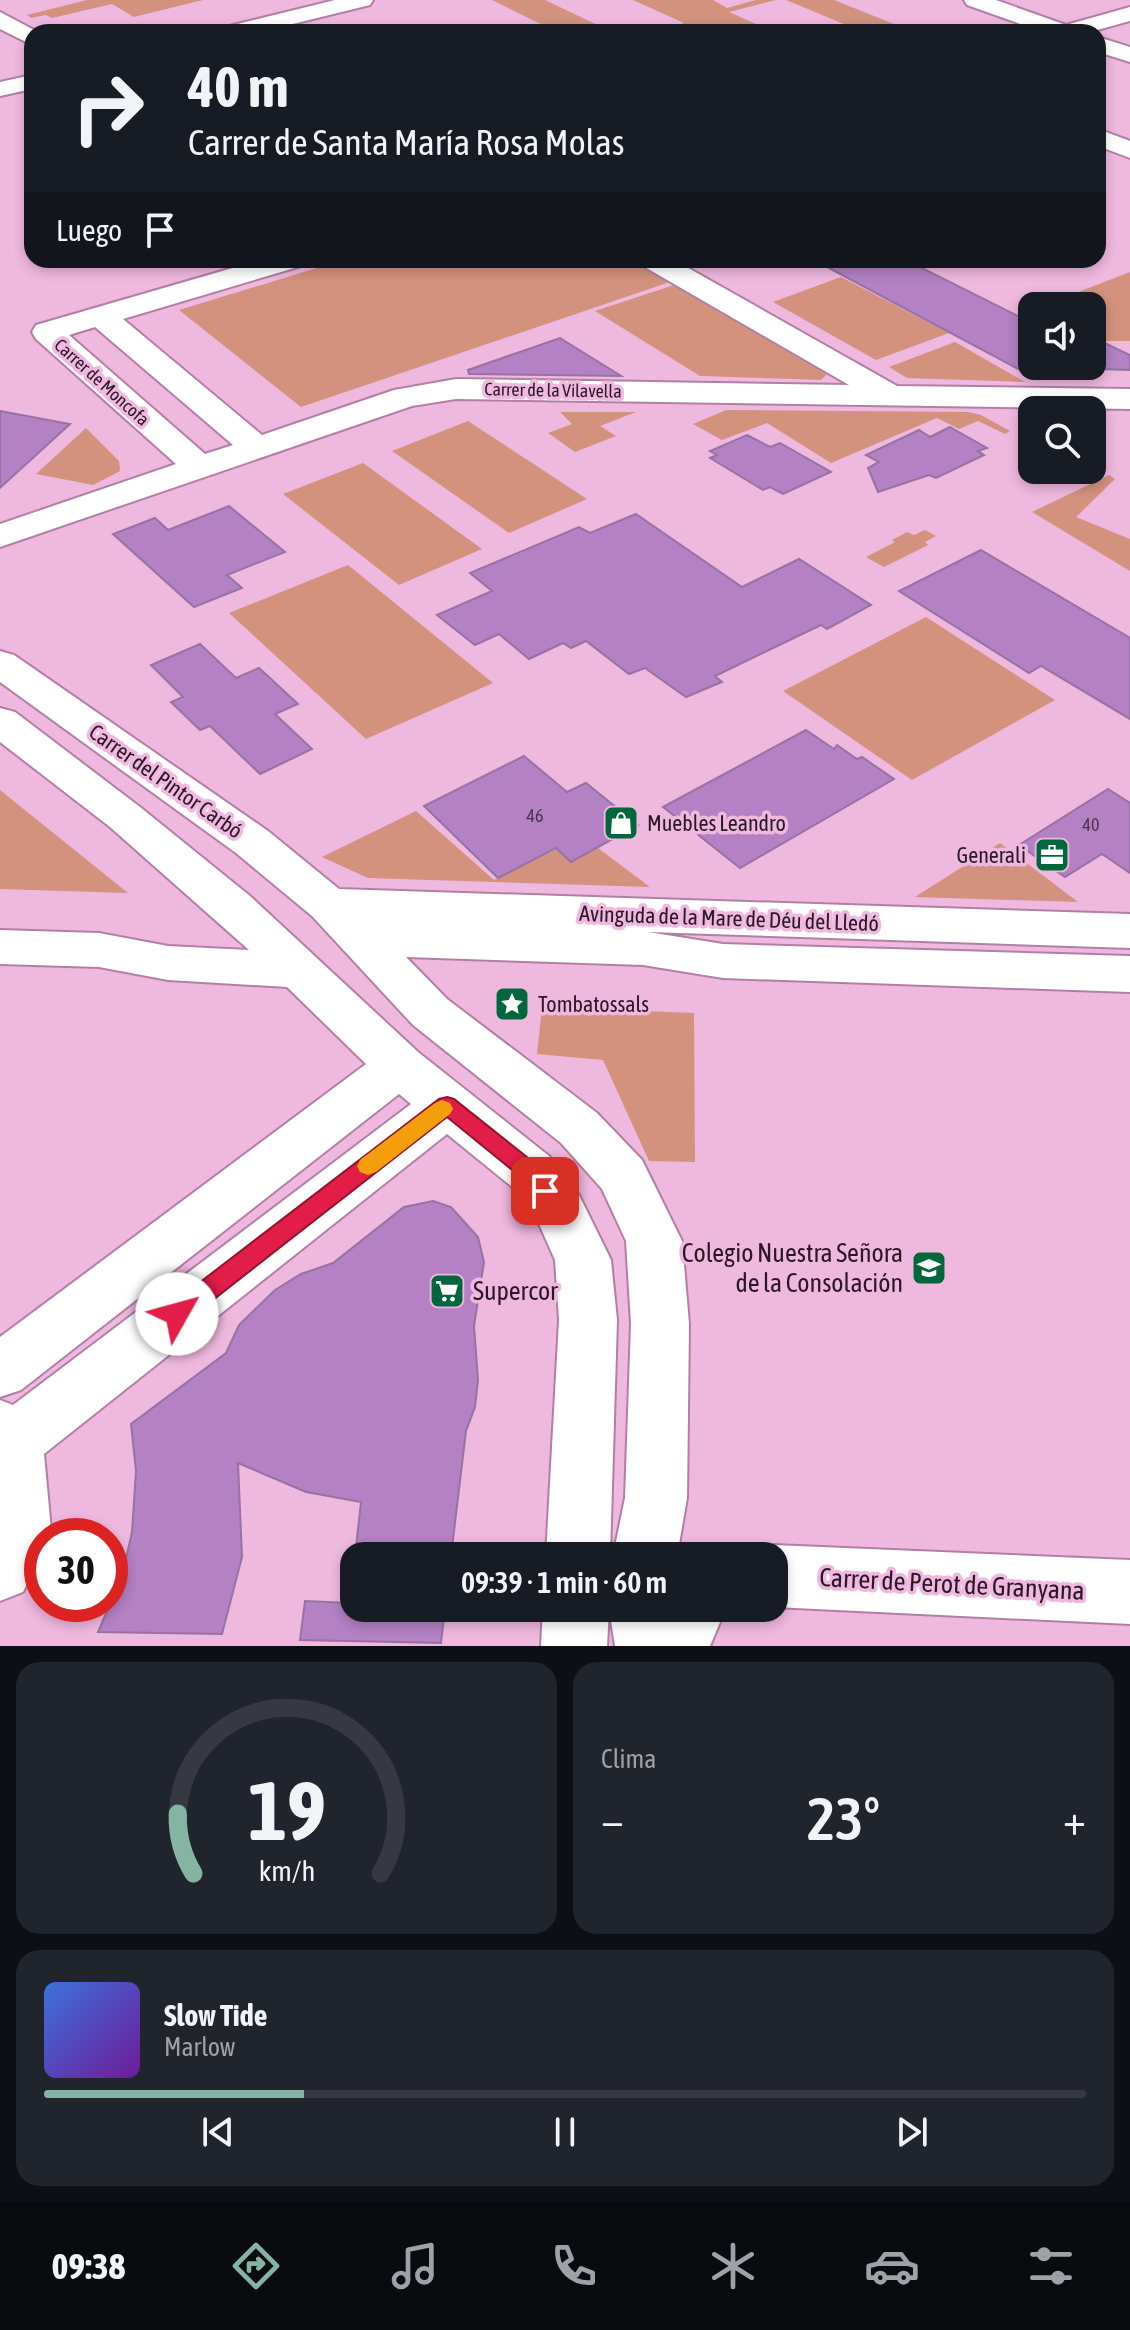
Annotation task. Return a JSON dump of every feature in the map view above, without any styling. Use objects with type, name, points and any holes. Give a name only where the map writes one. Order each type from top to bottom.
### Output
[{"type":"street","points":[[265,24],[362,0]]},
{"type":"street","points":[[975,0],[1042,24]]},
{"type":"street","points":[[1094,24],[1130,14]]},
{"type":"street","points":[[0,19],[24,33]]},
{"type":"street","points":[[1106,47],[1130,55]]},
{"type":"street","points":[[0,89],[24,84]]},
{"type":"street","points":[[1106,140],[1130,150]]},
{"type":"street","name":"Carrer de Moncofa","points":[[200,468],[47,332],[264,268]]},
{"type":"street","points":[[667,268],[890,395]]},
{"type":"street","points":[[100,316],[257,448]]},
{"type":"street","name":"Carrer de la Vilavella","points":[[0,536],[406,397],[456,389],[1130,399]]},
{"type":"street","name":"Carrer del Pintor Carbó","points":[[0,663],[252,842],[343,921],[430,1012],[579,1128],[623,1175],[654,1241],[660,1324],[656,1498],[648,1542]]},
{"type":"street","points":[[0,721],[125,817],[260,931],[400,1066],[530,1171],[560,1211],[583,1260],[588,1320],[579,1542]]},
{"type":"street","name":"Avinguda de la Mare de Déu del Lledó","points":[[343,921],[1130,931]]},
{"type":"street","name":"Avinguda de la Mare de Déu del Lledó","points":[[343,921],[643,948],[723,961],[1130,974]]},
{"type":"street","points":[[0,947],[99,950],[168,963],[298,970]]},
{"type":"street","points":[[0,1371],[400,1066]]},
{"type":"street","points":[[0,1570],[20,1530],[6,1435],[447,1105]]},
{"type":"street","name":"Carrer de Perot de Granyana","points":[[788,1577],[1130,1592]]},
{"type":"street","points":[[574,1646],[575,1622]]},
{"type":"street","points":[[644,1622],[648,1646]]},
{"type":"street","points":[[677,1646],[687,1622]]},
{"type":"shaded area","points":[[87,0],[203,0],[134,17],[112,4],[52,18],[46,15],[31,18],[27,15]]},
{"type":"shaded area","points":[[492,0],[545,0],[595,24],[541,24]]},
{"type":"shaded area","points":[[633,0],[713,0],[727,8],[756,0],[776,0],[729,12],[756,24],[680,24],[684,23]]},
{"type":"shaded area","points":[[786,0],[834,0],[894,24],[844,24]]},
{"type":"shaded area","points":[[317,268],[646,268],[670,282],[301,407],[179,310]]},
{"type":"shaded area","points":[[1130,272],[1130,341],[1106,341],[1106,292],[1078,292]]},
{"type":"shaded area","points":[[841,277],[949,333],[876,360],[773,302]]},
{"type":"shaded area","points":[[674,285],[827,374],[821,380],[700,376],[595,311]]},
{"type":"shaded area","points":[[955,342],[1025,382],[907,378],[889,367]]},
{"type":"shaded area","points":[[726,410],[968,412],[981,415],[1010,431],[1005,434],[978,421],[959,429],[937,418],[831,463],[767,423],[722,440],[693,424]]},
{"type":"shaded area","points":[[560,412],[636,412],[600,426],[616,436],[575,452],[548,433],[572,424]]},
{"type":"shaded area","points":[[468,421],[587,499],[509,533],[392,451]]},
{"type":"shaded area","points":[[86,428],[119,461],[120,471],[93,485],[36,474]]},
{"type":"shaded area","points":[[363,463],[482,549],[399,585],[283,494]]},
{"type":"shaded area","points":[[1106,476],[1115,479],[1076,517],[1130,539],[1130,571],[1032,512],[1090,484],[1106,484]]},
{"type":"shaded area","points":[[925,530],[936,536],[925,542],[928,545],[884,567],[866,557],[907,532],[914,535]]},
{"type":"shaded area","points":[[348,565],[493,683],[366,739],[229,613]]},
{"type":"shaded area","points":[[926,617],[1055,700],[912,780],[783,691]]},
{"type":"shaded area","points":[[0,790],[128,893],[0,889]]},
{"type":"shaded area","points":[[416,811],[494,880],[557,849],[572,862],[598,848],[650,887],[368,878],[322,857]]},
{"type":"shaded area","points":[[1000,843],[1078,902],[915,897]]},
{"type":"shaded area","points":[[542,1007],[694,1013],[695,1162],[649,1161],[603,1060],[537,1054]]},
{"type":"building","points":[[829,268],[922,268],[1018,316],[1018,369]]},
{"type":"building","points":[[560,338],[621,376],[469,374],[468,370]]},
{"type":"building","points":[[1106,344],[1130,355],[1130,370],[1106,369]]},
{"type":"building","points":[[0,411],[70,424],[0,488]]},
{"type":"building","points":[[950,427],[987,448],[978,451],[984,455],[936,478],[929,475],[878,492],[868,468],[879,462],[866,455],[919,430],[930,437]]},
{"type":"building","points":[[747,435],[770,447],[780,443],[831,472],[783,494],[770,487],[763,490],[710,458],[717,455],[710,451]]},
{"type":"building","points":[[229,506],[285,552],[227,575],[242,588],[194,607],[113,534],[155,518],[168,530]]},
{"type":"building","points":[[636,514],[742,587],[799,559],[871,605],[827,629],[821,625],[715,676],[722,682],[686,697],[645,668],[629,674],[586,641],[571,648],[563,643],[529,659],[499,634],[475,645],[437,615],[492,591],[470,573],[579,527],[590,533]]},
{"type":"building","points":[[981,550],[1130,638],[1130,719],[1041,666],[1029,673],[899,591]]},
{"type":"building","points":[[200,644],[236,678],[259,668],[298,704],[275,714],[312,749],[260,774],[210,726],[200,730],[171,702],[183,697],[151,665]]},
{"type":"building","points":[[806,730],[834,749],[837,745],[857,759],[862,757],[894,779],[740,868],[663,807]]},
{"type":"building","points":[[524,756],[567,792],[586,783],[638,825],[571,862],[556,848],[498,878],[424,806]]},
{"type":"building","points":[[1108,789],[1130,803],[1130,873],[1102,854],[1065,877],[1019,845]]},
{"type":"building","points":[[433,1201],[451,1207],[478,1237],[484,1262],[474,1326],[478,1380],[475,1407],[466,1431],[453,1542],[357,1542],[361,1502],[306,1492],[238,1463],[242,1557],[222,1634],[98,1632],[102,1622],[128,1622],[128,1550],[136,1471],[131,1424],[226,1353],[239,1325],[275,1290],[301,1274],[333,1263],[404,1207]]},
{"type":"building","points":[[305,1601],[340,1603],[340,1622],[443,1622],[441,1643],[300,1640]]},
{"type":"slow traffic","points":[[368,1166],[442,1109]]},
{"type":"place","name":"Muebles Leandro","points":[[621,823]]},
{"type":"place","name":"Generali","points":[[1052,855]]},
{"type":"place","name":"Tombatossals","points":[[512,1004]]},
{"type":"place","name":"Colegio Nuestra Señora de la Consolación","points":[[929,1268]]},
{"type":"place","name":"Supercor","points":[[447,1291]]},
{"type":"route","points":[[177,1314],[447,1105],[530,1171],[545,1191]]}]
